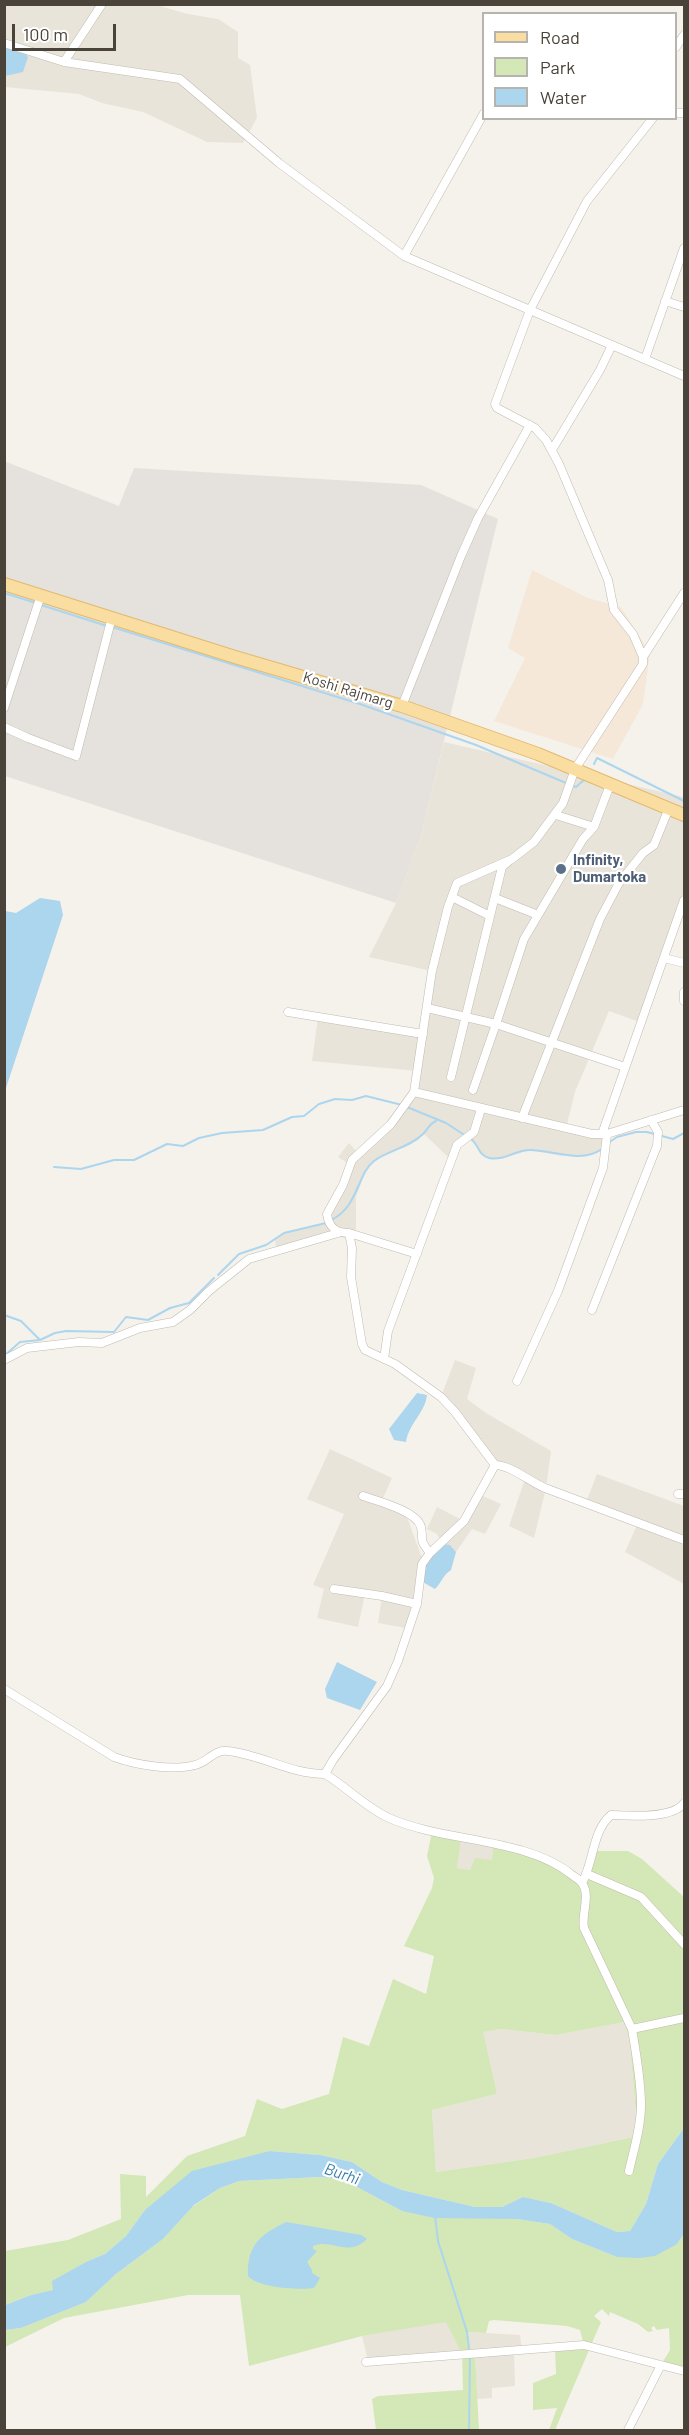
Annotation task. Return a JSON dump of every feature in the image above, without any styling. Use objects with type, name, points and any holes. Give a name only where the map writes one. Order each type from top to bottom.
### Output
[{"type":"main road","name":"Koshi Rajmarg","points":[[4,584],[402,706],[575,769],[684,815]]},
{"type":"street","points":[[64,62],[102,4]]},
{"type":"street","points":[[4,43],[64,62],[180,79],[279,163],[404,256],[684,376]]},
{"type":"street","points":[[404,256],[482,115]]},
{"type":"street","points":[[451,1077],[502,867],[534,842],[556,815],[563,803],[575,769],[643,664],[643,657],[633,634],[614,610],[608,580],[552,450],[546,440],[530,426],[497,408],[495,404],[530,310],[587,201],[650,120]]},
{"type":"street","points":[[645,359],[684,248]]},
{"type":"street","points":[[665,301],[684,307]]},
{"type":"street","points":[[552,450],[600,370],[612,345]]},
{"type":"street","points":[[402,706],[478,518],[530,426]]},
{"type":"street","points":[[643,657],[684,593]]},
{"type":"street","points":[[4,708],[41,595]]},
{"type":"street","points":[[4,727],[76,756],[112,617]]},
{"type":"street","points":[[473,1090],[524,939],[584,839],[594,827],[610,785]]},
{"type":"street","points":[[522,1118],[600,919],[619,883],[643,853],[654,845],[669,808]]},
{"type":"street","points":[[556,815],[594,827]]},
{"type":"street","points":[[338,1233],[329,1222],[329,1209],[343,1185],[352,1160],[391,1124],[414,1092],[437,946],[457,883],[512,860]]},
{"type":"street","points":[[452,897],[490,916]]},
{"type":"street","points":[[495,898],[538,915]]},
{"type":"street","points":[[518,1381],[558,1291],[603,1168],[606,1139],[626,1067],[684,900]]},
{"type":"street","points":[[664,958],[684,963]]},
{"type":"street","points":[[684,992],[684,1001]]},
{"type":"street","points":[[427,1008],[496,1024],[626,1067]]},
{"type":"street","points":[[288,1012],[423,1034]]},
{"type":"street","points":[[414,1092],[606,1139],[651,1120],[684,1110]]},
{"type":"street","points":[[384,1359],[388,1330],[456,1145],[474,1132],[481,1109]]},
{"type":"street","points":[[592,1310],[652,1162],[658,1135],[651,1120]]},
{"type":"street","points":[[4,1360],[27,1348],[79,1342],[102,1343],[140,1328],[172,1322],[190,1310],[249,1259],[338,1233],[349,1233],[417,1254]]},
{"type":"street","points":[[349,1233],[352,1248],[351,1277],[362,1344],[365,1350],[395,1364],[441,1397],[495,1465],[507,1467],[525,1479],[552,1491],[684,1540]]},
{"type":"street","points":[[325,1774],[387,1686],[417,1604],[421,1568],[430,1553],[446,1541],[464,1521],[495,1465]]},
{"type":"street","points":[[363,1496],[392,1506],[413,1517],[421,1528],[422,1542],[430,1553]]},
{"type":"street","points":[[334,1589],[417,1604]]},
{"type":"street","points":[[4,1689],[114,1756],[132,1764],[194,1766],[217,1753],[228,1751],[264,1759],[300,1773],[325,1774],[375,1811],[391,1819],[549,1859],[582,1883],[585,1892],[584,1928],[632,2029],[641,2105],[638,2136],[629,2171]]},
{"type":"street","points":[[582,1883],[587,1874],[600,1830],[611,1815],[637,1816],[663,1813],[677,1810],[684,1803]]},
{"type":"street","points":[[587,1874],[641,1897],[684,1944]]},
{"type":"street","points":[[632,2029],[684,2019]]},
{"type":"street","points":[[366,2362],[584,2345],[684,2371]]},
{"type":"street","points":[[628,2430],[661,2365]]},
{"type":"shaded area","points":[[4,5],[156,5],[218,19],[238,32],[238,58],[250,65],[257,118],[243,143],[207,142],[143,112],[102,103],[79,94],[5,87]]},
{"type":"shaded area","points":[[4,461],[119,506],[134,468],[421,485],[498,519],[421,835],[396,903],[5,776]]},
{"type":"shaded area","points":[[532,570],[588,598],[621,607],[650,653],[643,704],[613,759],[494,721],[525,658],[508,648]]},
{"type":"shaded area","points":[[444,742],[684,797],[684,904],[645,1024],[609,1011],[575,1092],[566,1128],[602,1134],[611,1140],[600,1151],[586,1155],[562,1156],[529,1150],[502,1159],[488,1158],[480,1154],[475,1142],[468,1137],[457,1145],[451,1160],[424,1134],[409,1145],[375,1160],[366,1170],[356,1197],[356,1237],[341,1233],[277,1251],[275,1240],[284,1233],[326,1223],[349,1164],[338,1157],[349,1143],[358,1153],[391,1124],[414,1092],[417,1071],[312,1061],[318,1017],[423,1034],[431,971],[369,957],[396,903],[421,835]]},
{"type":"shaded area","points":[[455,1360],[476,1368],[467,1399],[486,1413],[551,1451],[546,1488],[534,1538],[509,1526],[525,1479],[491,1464],[440,1399]]},
{"type":"shaded area","points":[[330,1449],[392,1478],[381,1503],[407,1517],[422,1558],[441,1541],[437,1534],[427,1529],[437,1507],[462,1520],[478,1494],[501,1504],[485,1534],[472,1529],[456,1552],[450,1545],[417,1581],[406,1628],[378,1623],[382,1596],[365,1594],[358,1627],[317,1618],[324,1589],[313,1585],[344,1514],[307,1499]]},
{"type":"shaded area","points":[[597,1474],[684,1506],[684,1584],[625,1552],[637,1525],[586,1502]]},
{"type":"shaded area","points":[[461,1839],[493,1846],[492,1860],[470,1870],[456,1868]]},
{"type":"shaded area","points":[[625,2022],[630,2045],[638,2136],[534,2158],[436,2172],[432,2110],[497,2094],[482,2032],[501,2029],[556,2035]]},
{"type":"shaded area","points":[[446,2321],[462,2354],[368,2361],[362,2336]]},
{"type":"shaded area","points":[[467,2332],[520,2335],[522,2350],[514,2351],[515,2386],[492,2388],[492,2398],[477,2399],[475,2354],[469,2348]]},
{"type":"green space","points":[[432,1832],[461,1839],[457,1868],[470,1870],[475,1858],[492,1860],[493,1846],[541,1857],[577,1884],[594,1851],[628,1851],[642,1859],[684,1897],[684,2128],[658,2164],[646,2204],[630,2231],[617,2232],[551,2203],[523,2197],[502,2207],[475,2207],[402,2190],[382,2182],[352,2162],[320,2155],[270,2151],[145,2210],[126,2236],[105,2254],[88,2261],[54,2290],[31,2295],[5,2305],[5,2251],[68,2240],[121,2219],[120,2174],[146,2176],[146,2197],[187,2156],[245,2136],[257,2099],[282,2109],[329,2094],[343,2037],[369,2046],[393,1979],[426,1994],[434,1956],[404,1946],[432,1888],[434,1878],[427,1856]],"holes":[[[625,2022],[630,2045],[638,2136],[534,2158],[436,2172],[432,2110],[497,2094],[483,2032],[501,2029],[556,2035]]]},
{"type":"green space","points":[[320,2177],[342,2179],[402,2211],[517,2219],[550,2224],[572,2239],[617,2257],[677,2244],[684,2234],[684,2371],[661,2365],[670,2350],[669,2328],[657,2330],[654,2326],[651,2328],[653,2331],[648,2332],[638,2324],[610,2312],[609,2316],[602,2309],[594,2316],[601,2322],[555,2430],[549,2430],[557,2408],[533,2410],[533,2383],[556,2374],[555,2347],[584,2345],[580,2330],[567,2326],[494,2320],[489,2321],[486,2333],[467,2332],[469,2348],[475,2354],[479,2430],[376,2430],[372,2399],[378,2396],[463,2390],[462,2354],[446,2322],[362,2336],[249,2366],[240,2295],[188,2295],[64,2318],[5,2347],[5,2330],[21,2328],[86,2302],[116,2274],[163,2239],[192,2207],[220,2188],[239,2181]]},
{"type":"water","points":[[4,45],[22,50],[28,57],[23,72],[5,76]]},
{"type":"water","points":[[40,898],[60,901],[63,915],[5,1091],[5,911],[16,913]]},
{"type":"water","points":[[417,1393],[427,1395],[426,1401],[410,1429],[406,1442],[394,1440],[389,1429]]},
{"type":"water","points":[[442,1544],[450,1545],[456,1552],[451,1570],[435,1589],[421,1581],[428,1555]]},
{"type":"water","points":[[337,1662],[377,1682],[360,1710],[327,1698],[325,1689]]},
{"type":"water","name":"Burhi","points":[[684,2128],[684,2234],[677,2244],[655,2256],[617,2257],[572,2239],[550,2224],[517,2219],[435,2218],[402,2211],[342,2179],[320,2177],[239,2181],[220,2188],[194,2205],[163,2239],[116,2274],[86,2302],[21,2328],[5,2330],[5,2305],[53,2290],[52,2281],[105,2254],[126,2236],[145,2210],[192,2171],[270,2151],[320,2155],[352,2162],[382,2182],[402,2190],[475,2207],[502,2207],[523,2197],[551,2203],[617,2232],[630,2231],[646,2204],[658,2164]]},
{"type":"water","points":[[286,2222],[361,2235],[367,2239],[353,2247],[327,2244],[313,2246],[313,2249],[317,2251],[307,2262],[312,2273],[320,2278],[314,2288],[279,2287],[253,2280],[248,2276],[248,2265],[253,2249],[262,2237]]},
{"type":"waterway","points":[[4,593],[36,603]]},
{"type":"waterway","points":[[41,605],[107,626]]},
{"type":"waterway","points":[[112,627],[360,704],[476,745],[566,783]]},
{"type":"waterway","points":[[594,764],[597,758],[684,801]]},
{"type":"waterway","points":[[573,786],[576,787],[586,778]]},
{"type":"waterway","points":[[54,1167],[81,1169],[114,1160],[134,1160],[167,1144],[183,1146],[199,1138],[222,1133],[263,1130],[292,1117],[304,1116],[319,1104],[335,1099],[352,1100],[366,1096],[402,1105]]},
{"type":"waterway","points":[[407,1107],[446,1123],[466,1136]]},
{"type":"waterway","points":[[331,1220],[347,1208],[368,1167],[374,1161],[417,1139],[436,1121]]},
{"type":"waterway","points":[[608,1143],[617,1137],[636,1132],[647,1132],[673,1139],[684,1133]]},
{"type":"waterway","points":[[471,1139],[483,1155],[494,1159],[525,1150],[576,1156],[602,1149]]},
{"type":"waterway","points":[[218,1275],[239,1254],[266,1245],[284,1233],[326,1223]]},
{"type":"waterway","points":[[4,1315],[21,1321],[40,1340],[66,1331],[114,1332],[126,1317],[148,1320],[170,1308],[189,1303],[214,1278]]},
{"type":"waterway","points":[[4,1356],[20,1342],[40,1340]]},
{"type":"waterway","points":[[435,2215],[438,2241],[467,2332],[469,2348]]},
{"type":"waterway","points":[[469,2430],[470,2358]]},
{"type":"place","name":"Infinity, Dumartoka","points":[[561,869]]}]
